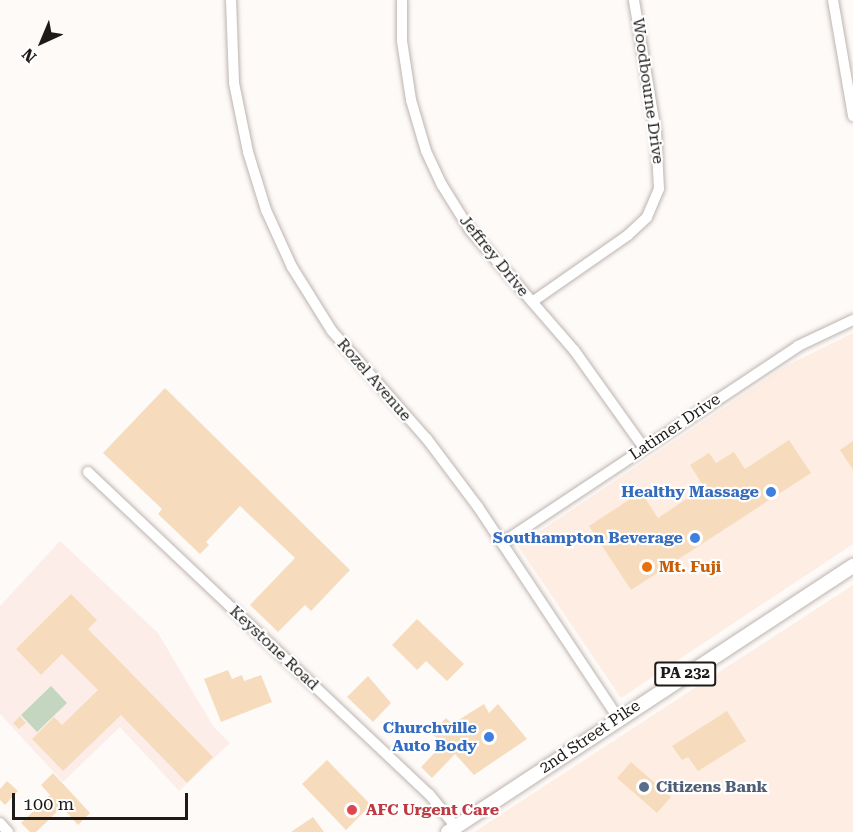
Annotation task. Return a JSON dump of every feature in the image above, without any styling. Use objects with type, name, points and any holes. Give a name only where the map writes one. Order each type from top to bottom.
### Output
[{"type":"main road","name":"2nd Street Pike","points":[[452,829],[853,566]]},
{"type":"street","name":"Rozel Avenue","points":[[231,0],[234,83],[245,143],[266,210],[292,267],[332,331],[426,439],[502,543],[618,718]]},
{"type":"street","name":"Jeffrey Drive","points":[[402,0],[405,65],[426,152],[470,230],[574,350],[644,448]]},
{"type":"street","name":"Woodbourne Drive","points":[[532,302],[628,235],[646,217],[657,196],[661,178],[656,132],[634,0]]},
{"type":"street","points":[[833,0],[850,69],[853,116]]},
{"type":"street","name":"Latimer Drive","points":[[502,543],[798,346],[853,320]]},
{"type":"street","name":"Keystone Road","points":[[88,472],[429,794],[452,829]]},
{"type":"street","points":[[0,823],[8,832]]},
{"type":"shaded area","points":[[853,333],[853,544],[621,698],[518,546],[786,366]]},
{"type":"shaded area","points":[[60,541],[158,633],[213,726],[230,743],[179,791],[120,727],[63,782],[0,714],[0,606]]},
{"type":"shaded area","points":[[853,585],[853,832],[474,832],[713,676]]},
{"type":"green space","points":[[51,686],[67,703],[37,732],[21,715]]},
{"type":"building","points":[[165,388],[350,570],[311,611],[305,605],[278,632],[250,605],[295,558],[240,506],[206,542],[209,545],[200,554],[158,514],[162,509],[103,453]]},
{"type":"building","points":[[789,440],[811,473],[631,590],[589,526],[641,492],[658,518],[704,487],[690,465],[709,453],[716,463],[734,452],[745,469]]},
{"type":"building","points":[[853,441],[853,470],[840,450]]},
{"type":"building","points":[[71,594],[97,620],[88,629],[213,757],[187,783],[121,715],[63,771],[32,739],[54,717],[62,725],[98,690],[62,654],[41,675],[16,649]]},
{"type":"building","points":[[417,619],[464,664],[447,681],[426,661],[417,670],[392,645]]},
{"type":"building","points":[[228,670],[232,679],[242,675],[244,681],[261,675],[272,702],[221,722],[204,679]]},
{"type":"building","points":[[368,676],[391,703],[373,722],[347,697]]},
{"type":"building","points":[[484,704],[489,713],[498,704],[527,739],[474,775],[455,754],[432,778],[421,767],[443,744],[431,733],[446,718],[452,724]]},
{"type":"building","points":[[727,711],[746,741],[698,771],[688,757],[682,760],[672,746]]},
{"type":"building","points":[[20,716],[26,723],[19,729],[13,723]]},
{"type":"building","points":[[327,760],[371,805],[346,830],[302,784]]},
{"type":"building","name":"Citizens Bank","points":[[631,762],[671,797],[657,813],[617,778]]},
{"type":"building","points":[[53,773],[90,813],[78,825],[62,807],[36,832],[30,832],[21,823],[50,795],[41,785]]},
{"type":"building","points":[[7,781],[18,791],[5,805],[0,800],[0,789]]},
{"type":"building","points":[[313,817],[324,832],[291,832]]},
{"type":"place","name":"Healthy Massage","points":[[771,492]]},
{"type":"place","name":"Southampton Beverage","points":[[695,538]]},
{"type":"place","name":"Mt. Fuji","points":[[647,567]]},
{"type":"place","name":"Churchville Auto Body","points":[[489,737]]},
{"type":"place","name":"Citizens Bank","points":[[644,787]]},
{"type":"place","name":"AFC Urgent Care","points":[[352,810]]}]
